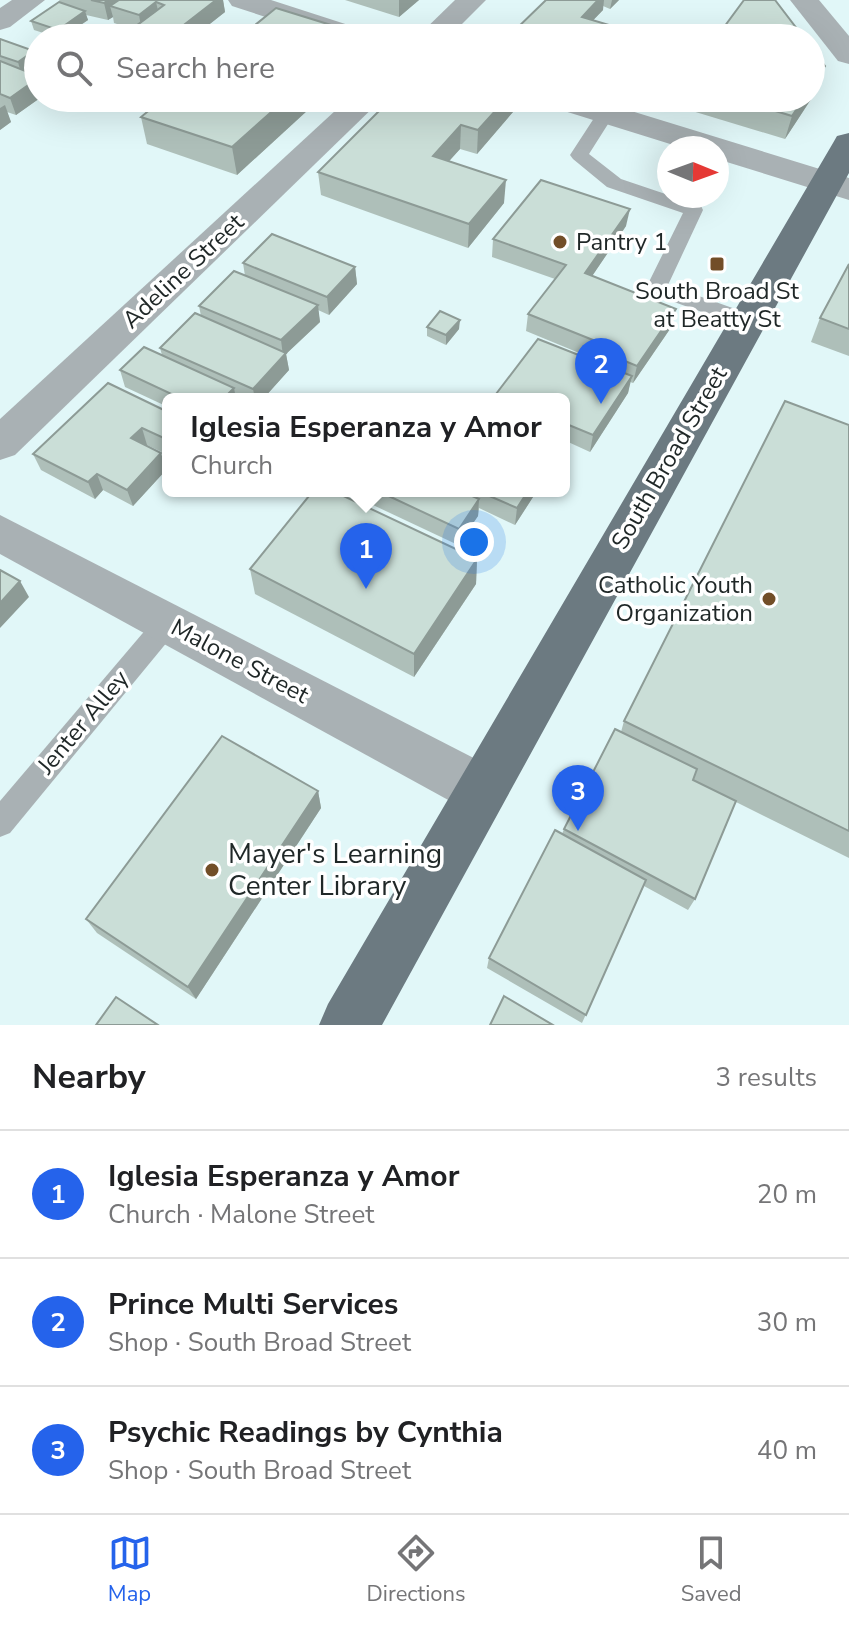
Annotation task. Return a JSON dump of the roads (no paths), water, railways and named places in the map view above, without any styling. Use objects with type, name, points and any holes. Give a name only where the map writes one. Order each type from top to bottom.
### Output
[{"type":"main road","name":"South Broad Street","points":[[349,1025],[748,321],[842,172]]},
{"type":"street","points":[[0,21],[31,0]]},
{"type":"street","points":[[242,0],[317,24]]},
{"type":"street","points":[[446,24],[472,0]]},
{"type":"street","points":[[804,0],[824,24]]},
{"type":"street","points":[[825,26],[849,55]]},
{"type":"street","name":"Adeline Street","points":[[0,444],[352,112]]},
{"type":"street","points":[[603,112],[842,172]]},
{"type":"street","name":"Malone Street","points":[[0,533],[480,789]]},
{"type":"lane","points":[[606,113],[579,155],[614,183],[694,210],[656,288],[748,321]]},
{"type":"lane","name":"Jenter Alley","points":[[0,823],[168,622]]},
{"type":"place","name":"Pantry 1","points":[[560,242]]},
{"type":"place","name":"South Broad St at Beatty St","points":[[717,264]]},
{"type":"place","name":"Prince Multi Services","points":[[601,404]]},
{"type":"place","name":"Iglesia Esperanza y Amor","points":[[366,589]]},
{"type":"place","name":"Catholic Youth Organization","points":[[769,599]]},
{"type":"place","name":"Psychic Readings by Cynthia","points":[[578,831]]},
{"type":"place","name":"Mayer's Learning Center Library","points":[[212,870]]}]
